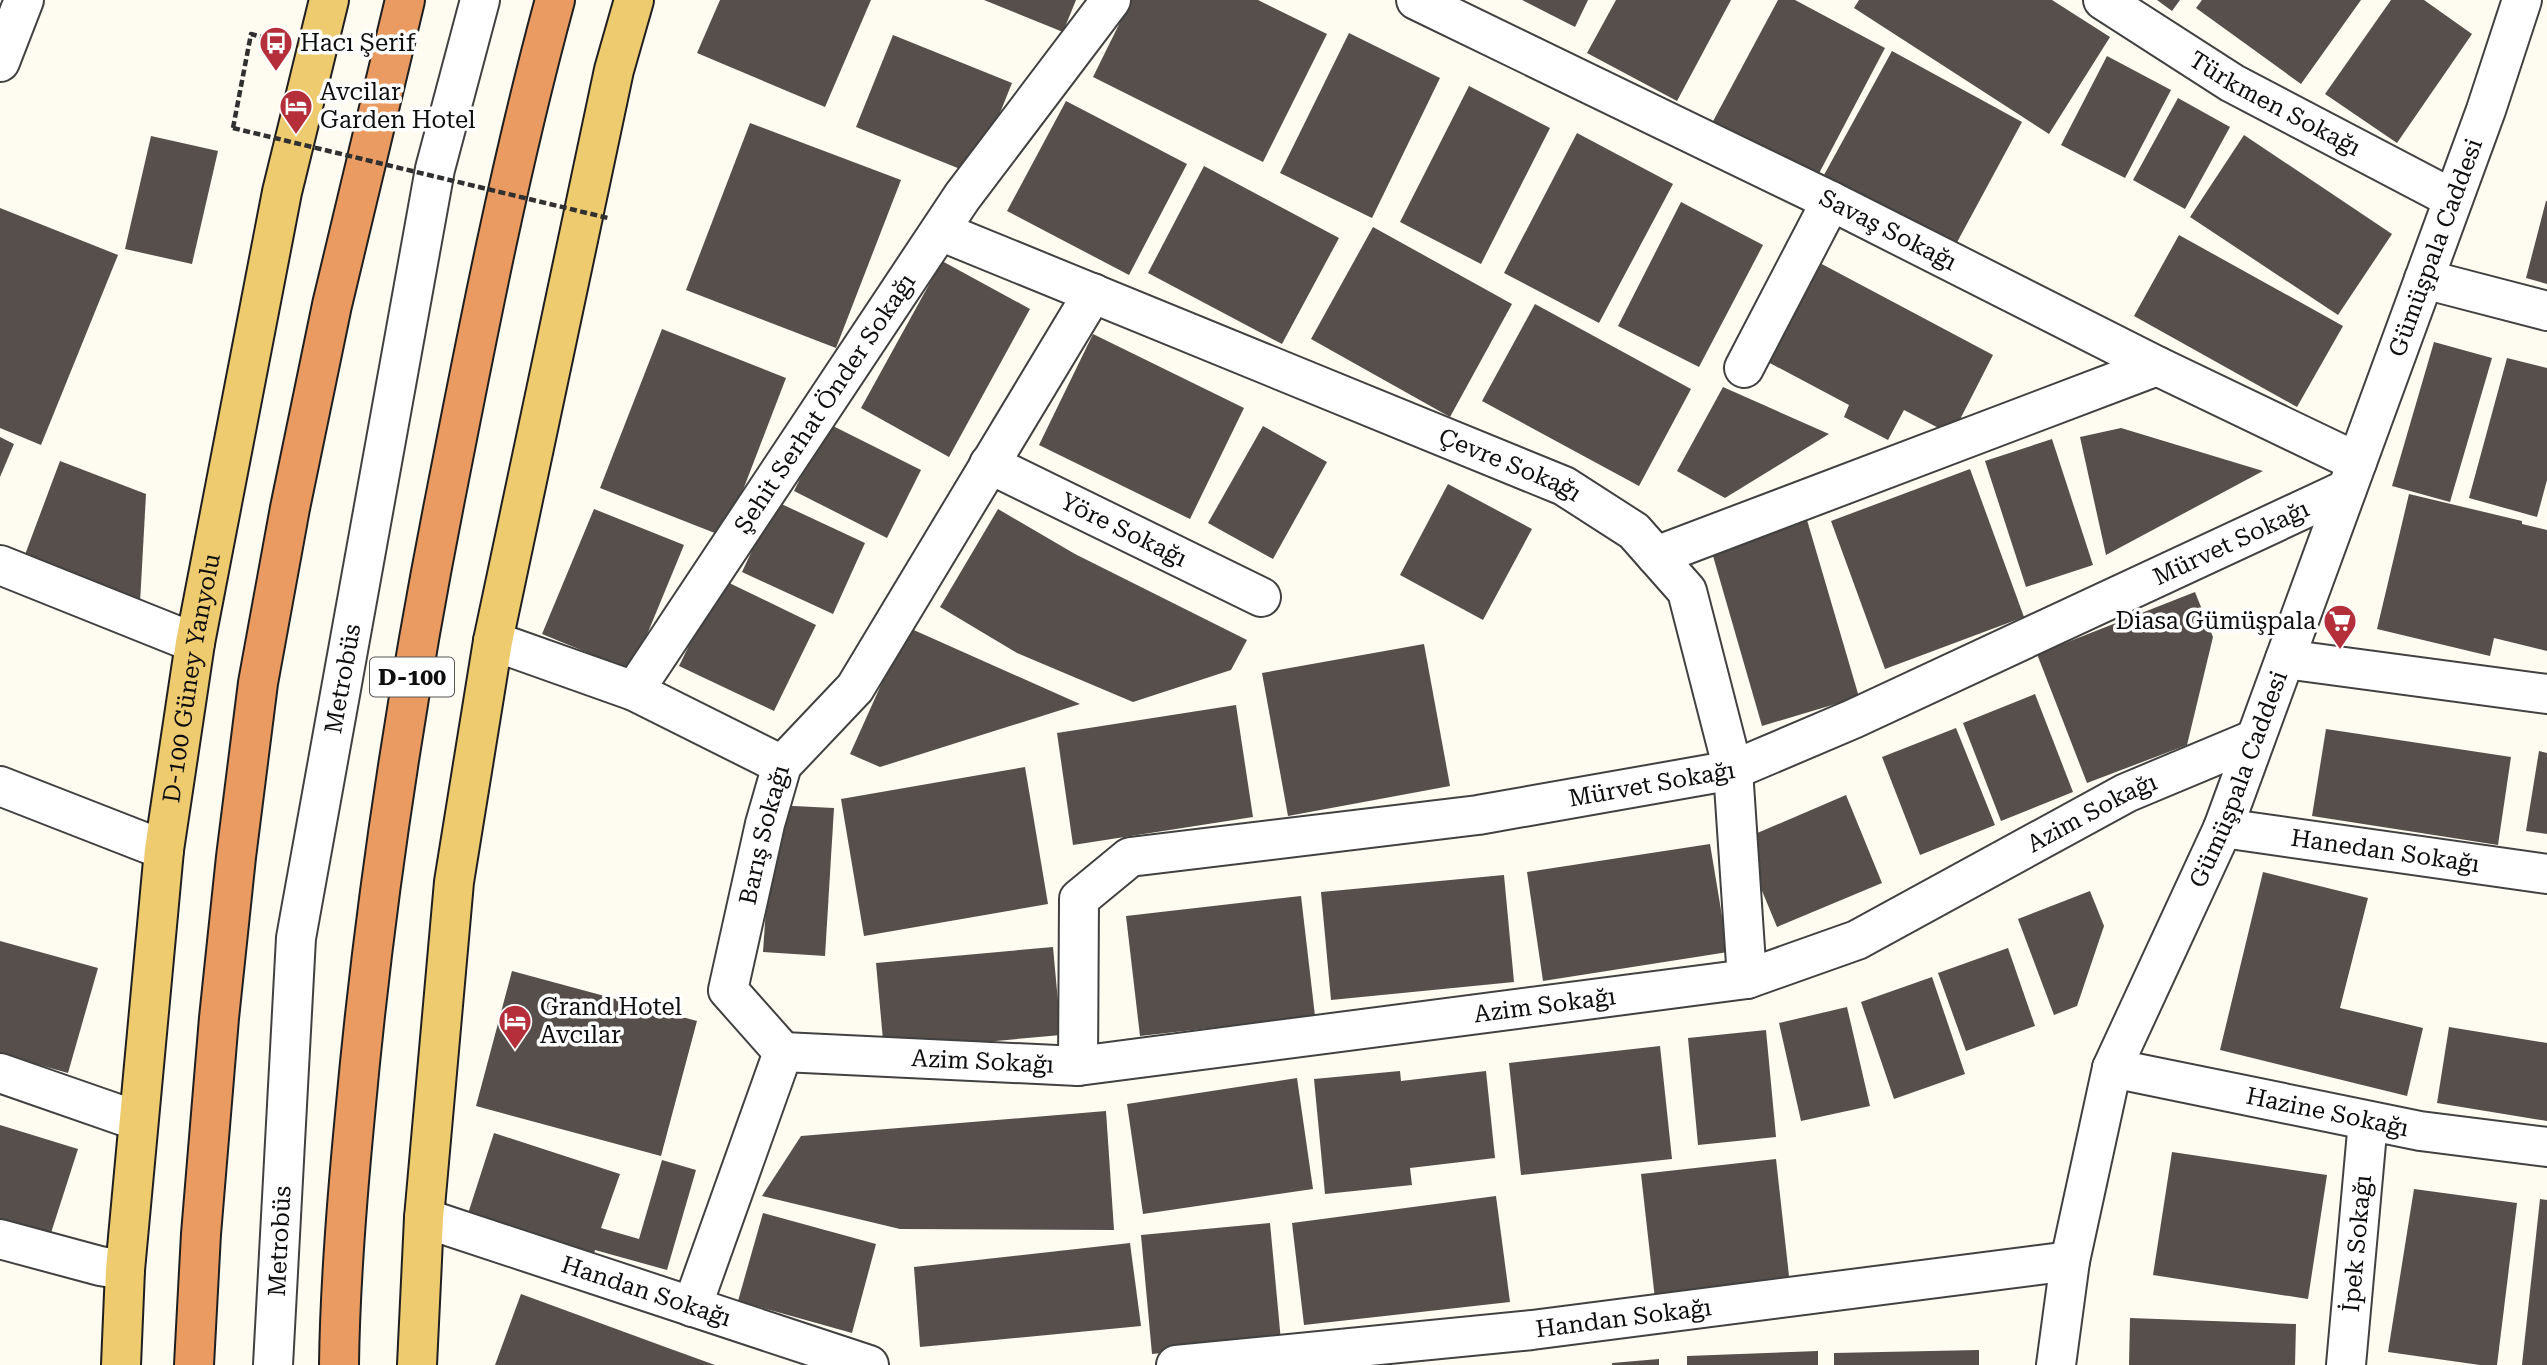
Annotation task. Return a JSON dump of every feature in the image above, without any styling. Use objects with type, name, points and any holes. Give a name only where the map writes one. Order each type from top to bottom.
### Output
[{"type":"highway","points":[[194,1365],[201,1234],[219,1018],[258,683],[290,508],[332,305],[405,0]]},
{"type":"highway","name":"D-100","points":[[339,1365],[350,1168],[365,1000],[397,767],[423,610],[494,247],[527,101],[555,0]]},
{"type":"main road","name":"D-100 Güney Yanyolu","points":[[121,1365],[125,1270],[164,850],[195,643],[282,192],[328,0]]},
{"type":"main road","points":[[422,1363],[424,1218],[454,882],[493,641],[614,70],[634,0]]},
{"type":"street","points":[[0,62],[24,0]]},
{"type":"street","name":"Metrobüs","points":[[273,1365],[296,938],[435,169],[480,0]]},
{"type":"street","name":"Şehit Serhat Önder Sokağı","points":[[634,691],[962,197],[1111,0]]},
{"type":"street","name":"Savaş Sokağı","points":[[1416,0],[1831,201],[2157,366],[2352,476]]},
{"type":"street","name":"Türkmen Sokağı","points":[[2103,0],[2232,83],[2453,199]]},
{"type":"street","name":"Gümüşpala Caddesi","points":[[2056,1365],[2070,1261],[2112,1068],[2223,828],[2486,110],[2522,0]]},
{"type":"street","points":[[1744,368],[1831,201]]},
{"type":"street","name":"Çevre Sokağı","points":[[940,231],[1564,486],[1634,531],[1687,591],[1733,770],[1747,979]]},
{"type":"street","points":[[2424,279],[2547,311]]},
{"type":"street","name":"Barış Sokağı","points":[[783,1052],[728,990],[765,824],[782,765],[855,688],[1093,293]]},
{"type":"street","points":[[1656,556],[2157,366]]},
{"type":"street","name":"Yöre Sokağı","points":[[989,464],[1261,597]]},
{"type":"street","name":"Mürvet Sokağı","points":[[1078,1066],[1079,899],[1130,857],[1478,815],[1733,770],[1853,719],[2352,476]]},
{"type":"street","points":[[0,565],[195,643]]},
{"type":"street","points":[[493,641],[634,691],[782,765]]},
{"type":"street","points":[[2284,659],[2547,694]]},
{"type":"street","name":"Azim Sokağı","points":[[783,1052],[1078,1066],[1747,979],[1857,940],[2126,793],[2255,739]]},
{"type":"street","points":[[0,786],[164,850]]},
{"type":"street","name":"Hanedan Sokağı","points":[[2223,828],[2547,874]]},
{"type":"street","points":[[692,1307],[783,1052]]},
{"type":"street","name":"Hazine Sokağı","points":[[2112,1068],[2420,1131],[2547,1147]]},
{"type":"street","points":[[0,1073],[138,1121]]},
{"type":"street","name":"İpek Sokağı","points":[[2346,1365],[2368,1121]]},
{"type":"street","name":"Handan Sokağı","points":[[424,1218],[869,1365]]},
{"type":"street","points":[[0,1239],[100,1266],[125,1270]]},
{"type":"street","name":"Handan Sokağı","points":[[1176,1365],[1532,1330],[2070,1261]]},
{"type":"path","points":[[251,34],[233,128],[608,218]]},
{"type":"building","points":[[720,0],[871,0],[825,107],[697,53]]},
{"type":"building","points":[[984,0],[1076,0],[1063,32]]},
{"type":"building","points":[[1131,0],[1258,0],[1327,34],[1263,162],[1093,77]]},
{"type":"building","points":[[1522,0],[1588,0],[1575,27]]},
{"type":"building","points":[[1616,0],[1731,0],[1677,101],[1587,53]]},
{"type":"building","points":[[1778,0],[1795,0],[1885,48],[1815,181],[1711,125]]},
{"type":"building","points":[[1859,0],[2052,0],[2110,37],[2049,134],[1854,8]]},
{"type":"building","points":[[2157,0],[2180,0],[2172,11]]},
{"type":"building","points":[[2202,0],[2361,0],[2301,84],[2196,8]]},
{"type":"building","points":[[2391,0],[2424,0],[2472,34],[2397,143],[2325,94]]},
{"type":"building","points":[[1349,33],[1440,78],[1372,218],[1280,173]]},
{"type":"building","points":[[893,35],[1012,83],[975,175],[856,127]]},
{"type":"building","points":[[1892,51],[2022,122],[1955,246],[1824,175]]},
{"type":"building","points":[[2107,56],[2171,90],[2125,178],[2061,145]]},
{"type":"building","points":[[1469,86],[1550,128],[1481,264],[1400,222]]},
{"type":"building","points":[[2178,98],[2230,127],[2185,209],[2133,180]]},
{"type":"building","points":[[1066,101],[1187,164],[1129,275],[1007,211]]},
{"type":"building","points":[[750,123],[901,180],[836,348],[686,290]]},
{"type":"building","points":[[1577,133],[1673,184],[1599,323],[1504,273]]},
{"type":"building","points":[[2244,135],[2392,234],[2338,315],[2190,217]]},
{"type":"building","points":[[151,136],[218,151],[192,264],[125,249]]},
{"type":"building","points":[[1204,166],[1339,238],[1282,344],[1148,273]]},
{"type":"building","points":[[2547,201],[2547,284],[2526,278]]},
{"type":"building","points":[[1681,202],[1763,245],[1699,367],[1618,326]]},
{"type":"building","points":[[0,208],[118,255],[41,445],[0,428]]},
{"type":"building","points":[[1373,227],[1512,304],[1450,417],[1311,339]]},
{"type":"building","points":[[2179,235],[2343,326],[2297,407],[2134,316]]},
{"type":"building","points":[[942,261],[1030,309],[949,457],[861,408]]},
{"type":"building","points":[[1818,262],[1993,355],[1952,435],[1904,410],[1888,440],[1844,417],[1849,405],[1766,361]]},
{"type":"building","points":[[1535,304],[1691,389],[1639,486],[1482,401]]},
{"type":"building","points":[[662,329],[786,378],[725,537],[600,488]]},
{"type":"building","points":[[1093,334],[1244,408],[1190,519],[1039,445]]},
{"type":"building","points":[[2434,342],[2492,358],[2450,502],[2392,486]]},
{"type":"building","points":[[2507,358],[2547,368],[2547,480],[2537,517],[2469,498]]},
{"type":"building","points":[[1723,387],[1829,434],[1725,498],[1677,471]]},
{"type":"building","points":[[827,423],[921,470],[887,538],[794,491]]},
{"type":"building","points":[[1263,426],[1327,462],[1273,559],[1208,523]]},
{"type":"building","points":[[2121,428],[2263,471],[2106,555],[2080,437]]},
{"type":"building","points":[[0,437],[14,444],[0,477]]},
{"type":"building","points":[[2052,439],[2093,565],[2026,587],[1985,461]]},
{"type":"building","points":[[60,461],[146,494],[140,603],[23,560]]},
{"type":"building","points":[[1970,469],[2024,617],[1885,669],[1831,521]]},
{"type":"building","points":[[1448,484],[1532,529],[1483,620],[1400,575]]},
{"type":"building","points":[[2409,494],[2522,521],[2522,524],[2547,530],[2547,651],[2494,638],[2490,656],[2377,629]]},
{"type":"building","points":[[775,501],[865,543],[833,614],[742,572]]},
{"type":"building","points":[[594,509],[684,545],[632,671],[542,634]]},
{"type":"building","points":[[998,509],[1075,554],[1247,640],[1231,670],[1133,702],[1017,653],[940,607]]},
{"type":"building","points":[[1807,520],[1859,697],[1762,726],[1711,549]]},
{"type":"building","points":[[721,579],[816,625],[774,711],[679,666]]},
{"type":"building","points":[[2195,592],[2213,637],[2187,745],[2087,783],[2037,654]]},
{"type":"building","points":[[907,627],[1080,704],[880,767],[850,754]]},
{"type":"building","points":[[1424,644],[1450,786],[1288,816],[1262,673]]},
{"type":"building","points":[[2035,694],[2073,792],[2001,821],[1963,723]]},
{"type":"building","points":[[1236,705],[1253,817],[1073,845],[1057,733]]},
{"type":"building","points":[[1956,728],[1995,825],[1920,855],[1882,757]]},
{"type":"building","points":[[2326,729],[2511,757],[2498,845],[2312,816]]},
{"type":"building","points":[[2539,751],[2547,753],[2547,834],[2526,831]]},
{"type":"building","points":[[1025,767],[1048,904],[864,936],[841,799]]},
{"type":"building","points":[[1846,795],[1882,883],[1777,927],[1741,840]]},
{"type":"building","points":[[773,805],[834,808],[825,956],[763,952]]},
{"type":"building","points":[[1710,844],[1728,952],[1543,981],[1527,872]]},
{"type":"building","points":[[2263,872],[2368,898],[2340,1008],[2423,1028],[2407,1096],[2220,1050]]},
{"type":"building","points":[[1504,875],[1514,982],[1331,1000],[1321,892]]},
{"type":"building","points":[[2090,891],[2104,926],[2077,1006],[2054,1015],[2018,919]]},
{"type":"building","points":[[1301,896],[1315,1016],[1140,1036],[1126,916]]},
{"type":"building","points":[[0,941],[98,968],[68,1073],[0,1054]]},
{"type":"building","points":[[1053,947],[1061,1035],[884,1051],[876,963]]},
{"type":"building","points":[[2008,948],[2035,1026],[1966,1051],[1938,973]]},
{"type":"building","points":[[512,971],[697,1021],[661,1156],[476,1106]]},
{"type":"building","points":[[1932,977],[1965,1074],[1894,1099],[1861,1002]]},
{"type":"building","points":[[1847,1007],[1870,1106],[1801,1121],[1779,1023]]},
{"type":"building","points":[[2449,1027],[2547,1043],[2547,1121],[2437,1103]]},
{"type":"building","points":[[1766,1030],[1776,1137],[1698,1145],[1688,1038]]},
{"type":"building","points":[[1660,1046],[1672,1159],[1521,1175],[1509,1063]]},
{"type":"building","points":[[1400,1071],[1401,1081],[1486,1071],[1495,1158],[1410,1168],[1412,1185],[1325,1194],[1314,1079]]},
{"type":"building","points":[[1297,1078],[1313,1189],[1143,1214],[1127,1104]]},
{"type":"building","points":[[1106,1111],[1114,1230],[900,1229],[762,1196],[801,1136]]},
{"type":"building","points":[[0,1125],[78,1149],[50,1236],[0,1221]]},
{"type":"building","points":[[494,1133],[620,1174],[601,1228],[639,1239],[662,1160],[696,1170],[667,1270],[595,1250],[591,1264],[465,1223]]},
{"type":"building","points":[[2172,1152],[2327,1175],[2308,1299],[2153,1275]]},
{"type":"building","points":[[1776,1159],[1790,1285],[1655,1299],[1641,1174]]},
{"type":"building","points":[[2414,1189],[2517,1203],[2497,1365],[2388,1352]]},
{"type":"building","points":[[1496,1196],[1510,1302],[1304,1325],[1292,1223]]},
{"type":"building","points":[[2540,1199],[2547,1200],[2547,1365],[2522,1365]]},
{"type":"building","points":[[763,1213],[876,1244],[852,1333],[738,1301]]},
{"type":"building","points":[[1270,1223],[1281,1341],[1152,1354],[1141,1235]]},
{"type":"building","points":[[1130,1243],[1141,1326],[920,1347],[914,1267]]},
{"type":"building","points":[[521,1294],[668,1348],[715,1365],[495,1365]]},
{"type":"building","points":[[2130,1318],[2296,1324],[2295,1365],[2129,1365]]},
{"type":"building","points":[[1979,1350],[1979,1365],[1834,1365],[1834,1353]]},
{"type":"building","points":[[1818,1351],[1818,1365],[1687,1365],[1687,1356]]},
{"type":"building","points":[[1659,1359],[1659,1365],[1612,1365],[1612,1363]]},
{"type":"place","name":"Hacı Şerif","points":[[276,73]]},
{"type":"place","name":"Avcilar Garden Hotel","points":[[296,136]]},
{"type":"place","name":"Diasa Gümüşpala","points":[[2340,651]]},
{"type":"place","name":"Grand Hotel Avcılar","points":[[515,1051]]}]
